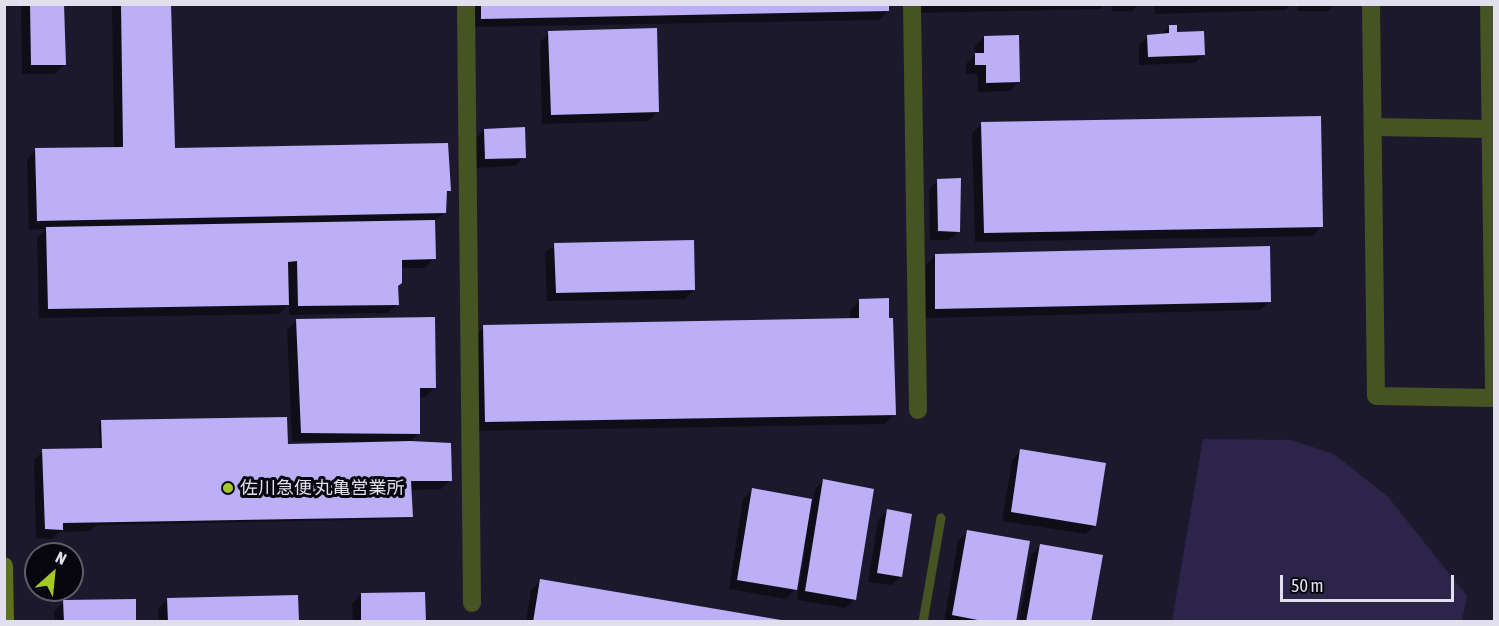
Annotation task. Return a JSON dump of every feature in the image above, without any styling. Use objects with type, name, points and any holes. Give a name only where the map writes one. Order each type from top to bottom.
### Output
[{"type":"street","points":[[466,4],[472,603]]},
{"type":"street","points":[[912,4],[918,410]]},
{"type":"street","points":[[1371,4],[1376,396],[1494,398]]},
{"type":"street","points":[[1489,4],[1494,389]]},
{"type":"street","points":[[1373,127],[1491,129]]},
{"type":"street","points":[[4,566],[5,621]]},
{"type":"lane","points":[[923,621],[941,518]]},
{"type":"shaded area","points":[[1203,439],[1291,440],[1334,454],[1388,497],[1467,596],[1462,621],[1172,621]]},
{"type":"building","points":[[30,4],[64,4],[66,65],[31,65]]},
{"type":"building","points":[[121,4],[171,4],[175,148],[448,143],[451,191],[447,191],[446,213],[37,221],[35,148],[123,147]]},
{"type":"building","points":[[481,4],[889,4],[889,11],[481,19]]},
{"type":"building","points":[[1169,25],[1177,25],[1177,32],[1204,31],[1205,55],[1148,57],[1147,35],[1169,33]]},
{"type":"building","points":[[657,28],[659,112],[551,115],[548,31]]},
{"type":"building","points":[[1019,35],[1020,82],[986,83],[986,65],[975,65],[975,53],[984,53],[984,36]]},
{"type":"building","points":[[1321,116],[1323,227],[984,233],[981,122]]},
{"type":"building","points":[[525,127],[526,158],[485,159],[484,129]]},
{"type":"building","points":[[961,178],[960,232],[938,231],[937,179]]},
{"type":"building","points":[[435,220],[436,259],[402,260],[402,283],[398,286],[399,305],[298,306],[297,261],[288,262],[289,305],[48,309],[46,227]]},
{"type":"building","points":[[694,240],[695,290],[556,293],[554,243]]},
{"type":"building","points":[[1270,246],[1271,302],[935,309],[935,254]]},
{"type":"building","points":[[889,298],[889,318],[893,318],[896,415],[485,422],[483,325],[859,318],[859,299]]},
{"type":"building","points":[[435,317],[436,388],[420,388],[420,434],[301,433],[296,319]]},
{"type":"building","name":"佐川急便 丸亀営業所","points":[[287,417],[288,444],[410,441],[451,443],[452,481],[411,481],[413,517],[63,523],[63,530],[45,529],[42,449],[102,448],[101,420]]},
{"type":"building","points":[[1020,449],[1106,463],[1096,526],[1011,512]]},
{"type":"building","points":[[823,479],[874,489],[856,600],[805,591]]},
{"type":"building","points":[[752,488],[812,499],[797,590],[737,580]]},
{"type":"building","points":[[887,509],[912,514],[902,577],[877,573]]},
{"type":"building","points":[[967,530],[1030,541],[1016,622],[988,622],[952,615]]},
{"type":"building","points":[[1040,544],[1103,555],[1091,622],[1026,622]]},
{"type":"building","points":[[540,579],[781,620],[781,622],[533,622]]},
{"type":"building","points":[[425,592],[426,622],[361,622],[361,593]]},
{"type":"building","points":[[298,595],[299,622],[168,622],[167,598]]},
{"type":"building","points":[[136,599],[136,622],[64,622],[63,602],[84,602],[84,600]]},
{"type":"place","name":"佐川急便 丸亀営業所","points":[[228,488]]}]
